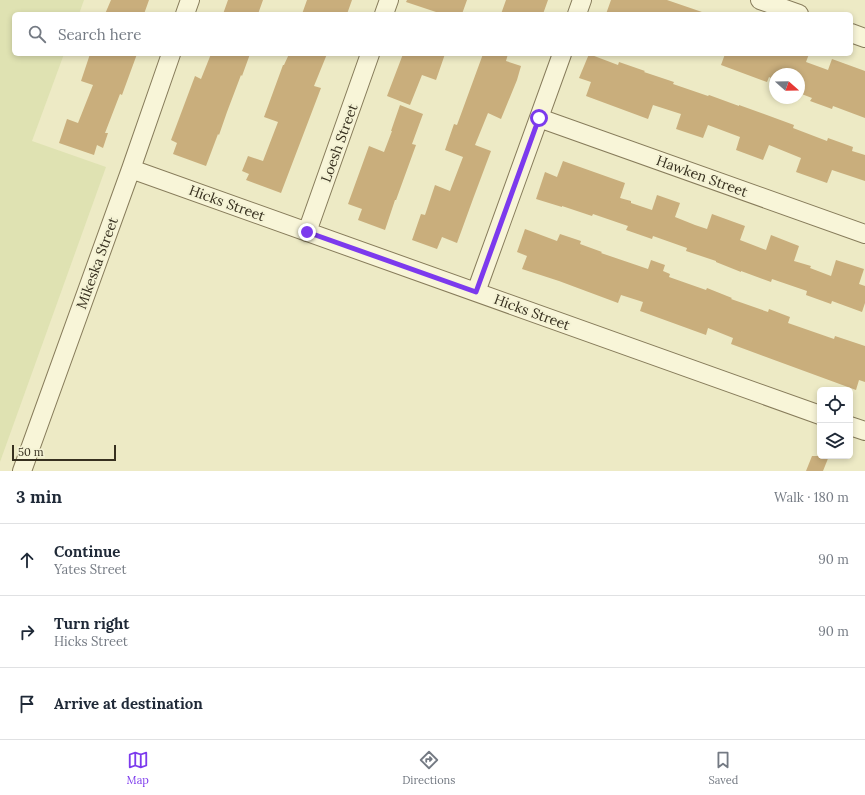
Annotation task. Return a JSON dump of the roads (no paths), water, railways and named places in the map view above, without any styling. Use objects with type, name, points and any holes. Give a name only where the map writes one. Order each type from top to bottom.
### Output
[{"type":"street","points":[[186,12],[190,0]]},
{"type":"street","points":[[385,12],[389,0]]},
{"type":"street","points":[[578,12],[582,0]]},
{"type":"street","points":[[760,0],[793,12]]},
{"type":"street","points":[[853,34],[865,38]]},
{"type":"street","name":"Mikeska Street","points":[[22,471],[170,56]]},
{"type":"street","name":"Loesh Street","points":[[307,232],[369,56]]},
{"type":"street","points":[[476,292],[561,56]]},
{"type":"street","name":"Hawken Street","points":[[539,118],[865,234]]},
{"type":"street","name":"Hicks Street","points":[[131,169],[817,414]]},
{"type":"street","points":[[853,427],[865,431]]}]
